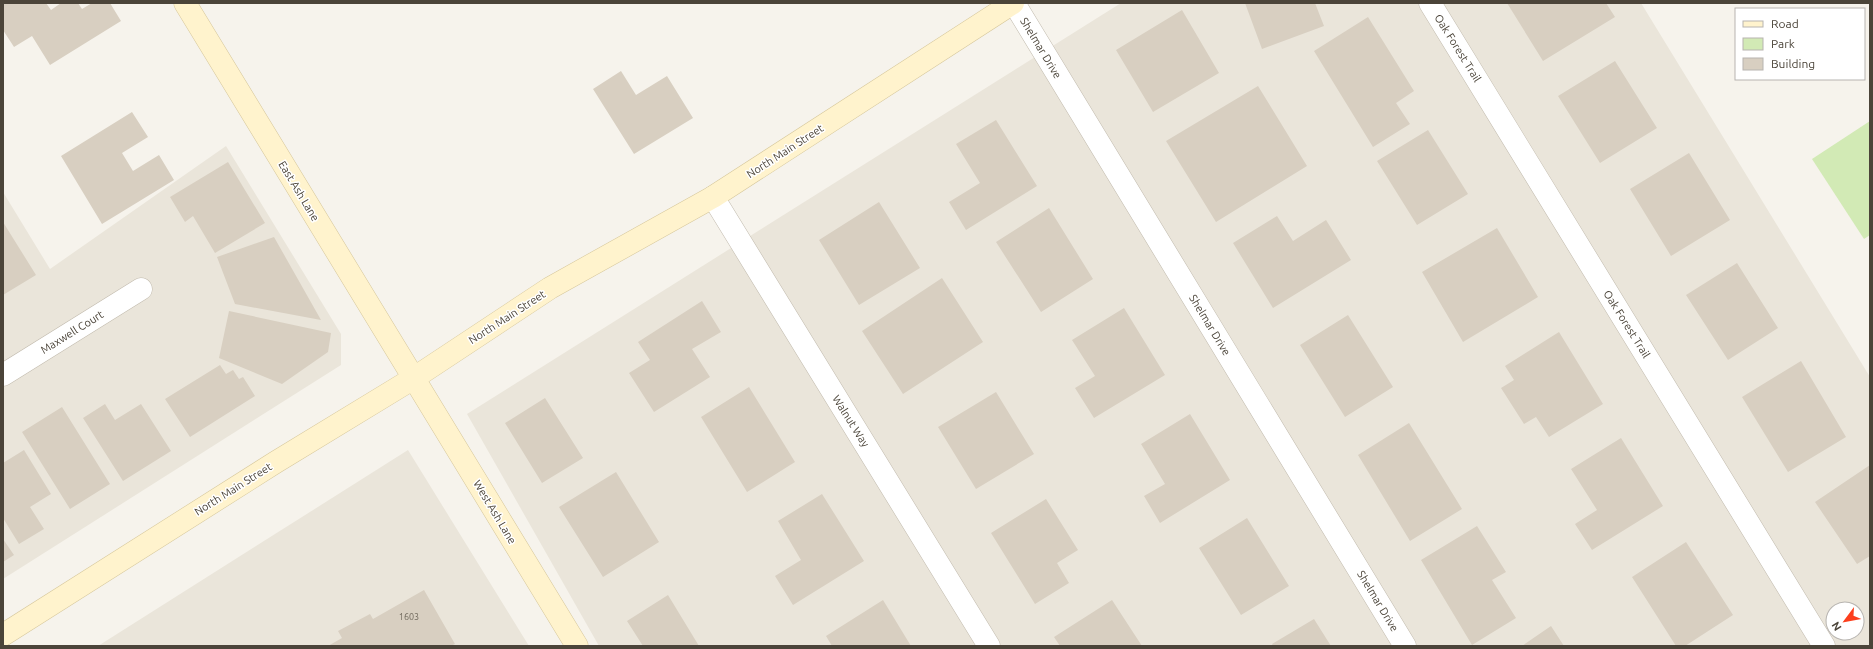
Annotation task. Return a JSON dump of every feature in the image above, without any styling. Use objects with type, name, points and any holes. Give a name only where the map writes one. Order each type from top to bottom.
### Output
[{"type":"main road","name":"East Ash Lane","points":[[185,3],[414,378]]},
{"type":"main road","name":"North Main Street","points":[[3,634],[276,462],[414,378],[550,288],[714,197],[1014,3]]},
{"type":"main road","name":"West Ash Lane","points":[[414,378],[577,646]]},
{"type":"street","name":"Shelmar Drive","points":[[1014,3],[1405,646]]},
{"type":"street","name":"Oak Forest Trail","points":[[1430,3],[1824,646]]},
{"type":"street","name":"Walnut Way","points":[[714,197],[989,646]]},
{"type":"street","name":"Maxwell Court","points":[[3,375],[141,289]]},
{"type":"shaded area","points":[[1121,3],[1641,3],[1870,377],[1870,646],[599,646],[467,414]]},
{"type":"shaded area","points":[[226,146],[341,334],[341,365],[3,579],[3,192],[50,269]]},
{"type":"shaded area","points":[[408,450],[529,646],[98,646]]},
{"type":"green space","points":[[1870,121],[1870,235],[1864,239],[1812,159]]},
{"type":"building","points":[[3,3],[46,3],[51,10],[61,3],[78,3],[82,9],[92,3],[110,3],[121,21],[50,65],[32,36],[14,47],[3,30]]},
{"type":"building","points":[[1245,3],[1315,3],[1324,26],[1262,49]]},
{"type":"building","points":[[1507,3],[1606,3],[1615,17],[1543,61]]},
{"type":"building","points":[[1182,10],[1219,73],[1153,112],[1116,50]]},
{"type":"building","points":[[1368,17],[1414,91],[1396,103],[1410,124],[1373,147],[1314,51]]},
{"type":"building","points":[[1615,61],[1657,128],[1600,163],[1558,96]]},
{"type":"building","points":[[621,71],[636,95],[667,76],[693,118],[634,154],[593,89]]},
{"type":"building","points":[[1258,86],[1307,166],[1216,222],[1166,141]]},
{"type":"building","points":[[132,112],[148,137],[122,153],[133,171],[159,155],[174,180],[102,224],[61,156]]},
{"type":"building","points":[[996,120],[1037,186],[966,230],[949,202],[980,183],[956,144]]},
{"type":"building","points":[[1428,130],[1468,194],[1417,225],[1377,161]]},
{"type":"building","points":[[1689,153],[1730,220],[1671,256],[1630,189]]},
{"type":"building","points":[[228,162],[265,223],[215,253],[193,216],[185,222],[170,197]]},
{"type":"building","points":[[879,202],[920,268],[859,305],[819,240]]},
{"type":"building","points":[[1049,208],[1093,279],[1041,312],[996,242]]},
{"type":"building","points":[[1277,216],[1293,241],[1326,220],[1351,260],[1273,308],[1233,243]]},
{"type":"building","points":[[3,222],[36,275],[3,295]]},
{"type":"building","points":[[1497,228],[1538,297],[1463,342],[1422,272]]},
{"type":"building","points":[[274,237],[321,320],[235,304],[217,257]]},
{"type":"building","points":[[1737,263],[1778,328],[1728,360],[1686,295]]},
{"type":"building","points":[[942,278],[983,342],[903,394],[862,331]]},
{"type":"building","points":[[702,301],[721,332],[692,349],[710,377],[654,412],[629,373],[650,360],[638,342]]},
{"type":"building","points":[[1124,308],[1165,375],[1094,418],[1075,388],[1095,376],[1072,340]]},
{"type":"building","points":[[229,311],[331,333],[328,352],[282,384],[219,358]]},
{"type":"building","points":[[1348,315],[1393,387],[1345,417],[1300,345]]},
{"type":"building","points":[[1559,332],[1603,404],[1549,437],[1536,417],[1524,424],[1501,388],[1514,380],[1505,366]]},
{"type":"building","points":[[1801,361],[1846,437],[1788,472],[1742,397]]},
{"type":"building","points":[[220,365],[226,374],[233,370],[239,379],[243,377],[255,396],[190,437],[165,399]]},
{"type":"building","points":[[749,387],[795,462],[747,492],[701,417]]},
{"type":"building","points":[[996,392],[1034,454],[976,489],[938,427]]},
{"type":"building","points":[[545,398],[583,458],[542,483],[505,423]]},
{"type":"building","points":[[105,404],[115,420],[141,404],[171,451],[123,481],[83,418]]},
{"type":"building","points":[[62,407],[110,484],[70,509],[22,432]]},
{"type":"building","points":[[1190,414],[1230,480],[1160,523],[1144,496],[1165,484],[1141,444]]},
{"type":"building","points":[[1409,423],[1462,509],[1410,541],[1358,455]]},
{"type":"building","points":[[1621,438],[1663,506],[1592,550],[1575,524],[1597,510],[1571,469]]},
{"type":"building","points":[[24,450],[51,494],[30,507],[44,529],[19,544],[3,518],[3,463]]},
{"type":"building","points":[[1870,465],[1870,556],[1857,564],[1815,502]]},
{"type":"building","points":[[616,472],[659,542],[603,577],[559,507]]},
{"type":"building","points":[[822,494],[864,561],[793,605],[775,576],[801,560],[778,521]]},
{"type":"building","points":[[1046,499],[1078,550],[1057,563],[1069,583],[1035,604],[991,533]]},
{"type":"building","points":[[1247,518],[1289,586],[1241,615],[1199,548]]},
{"type":"building","points":[[1477,526],[1506,572],[1492,580],[1516,618],[1472,645],[1421,560]]},
{"type":"building","points":[[3,539],[14,555],[3,562]]},
{"type":"building","points":[[1686,542],[1733,615],[1685,646],[1676,646],[1632,577]]},
{"type":"building","points":[[424,590],[455,644],[451,646],[328,646],[342,638],[338,631],[370,614],[373,619]]},
{"type":"building","points":[[668,595],[699,646],[643,646],[627,621]]},
{"type":"building","points":[[883,600],[911,646],[832,646],[826,636]]},
{"type":"building","points":[[1112,600],[1142,646],[1060,646],[1054,637]]},
{"type":"building","points":[[1314,619],[1331,646],[1273,646],[1272,644]]},
{"type":"building","points":[[1551,626],[1564,646],[1522,646]]}]
